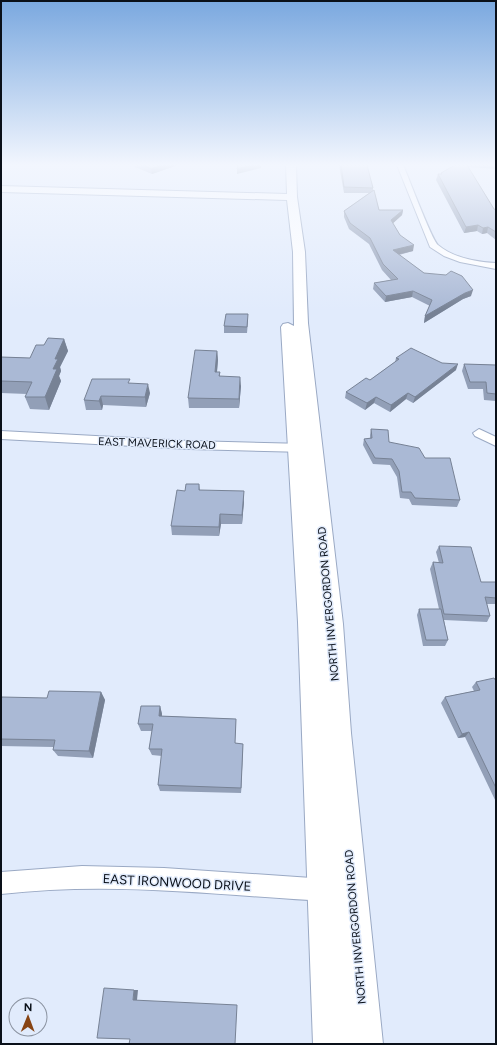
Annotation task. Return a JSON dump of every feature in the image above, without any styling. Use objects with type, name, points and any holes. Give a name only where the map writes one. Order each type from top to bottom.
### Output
[{"type":"street","name":"NORTH INVERGORDON ROAD","points":[[291,214],[299,252],[309,622],[331,1044]]},
{"type":"street","points":[[420,214],[433,245],[443,253],[468,262],[496,266]]},
{"type":"street","points":[[479,433],[496,442]]},
{"type":"street","name":"EAST MAVERICK ROAD","points":[[1,436],[190,445],[305,448]]},
{"type":"street","name":"NORTH INVERGORDON ROAD","points":[[305,448],[331,624],[338,733],[365,1044]]},
{"type":"street","name":"EAST IRONWOOD DRIVE","points":[[1,883],[66,876],[187,881],[352,891]]},
{"type":"building","points":[[345,214],[398,214],[391,220],[400,235],[414,245],[393,250],[424,273],[446,275],[451,271],[462,276],[473,290],[425,316],[432,300],[413,291],[386,296],[374,283],[398,279],[383,264],[370,238],[350,223]]},
{"type":"building","points":[[459,214],[496,214],[496,232],[488,227],[483,228],[478,225],[466,227]]},
{"type":"building","points":[[226,314],[248,314],[247,327],[224,326]]},
{"type":"building","points":[[48,338],[64,339],[55,359],[58,359],[53,369],[57,369],[45,397],[25,397],[32,382],[1,381],[1,357],[30,358],[36,345],[44,345]]},
{"type":"building","points":[[411,348],[442,363],[458,364],[415,397],[408,393],[391,405],[376,397],[367,403],[346,392],[366,378],[370,380],[399,359],[396,358]]},
{"type":"building","points":[[195,350],[217,351],[215,372],[220,372],[219,376],[240,377],[239,399],[188,398]]},
{"type":"building","points":[[464,364],[496,365],[496,394],[487,393],[486,382],[470,382]]},
{"type":"building","points":[[92,379],[130,379],[128,383],[148,384],[145,397],[101,396],[99,401],[84,400]]},
{"type":"building","points":[[371,429],[388,430],[389,442],[419,448],[425,458],[450,458],[460,500],[415,498],[411,492],[402,492],[399,471],[392,459],[375,458],[364,439],[372,438]]},
{"type":"building","points":[[186,484],[199,484],[199,490],[244,491],[242,515],[220,514],[219,527],[171,526],[177,490],[185,491]]},
{"type":"building","points":[[439,546],[471,547],[481,582],[496,582],[496,598],[485,597],[490,616],[444,614],[433,562],[443,563]]},
{"type":"building","points":[[419,609],[441,609],[448,640],[426,640]]},
{"type":"building","points":[[494,678],[496,681],[496,788],[469,732],[462,734],[445,697],[480,690],[476,682]]},
{"type":"building","points":[[49,691],[101,692],[89,751],[53,750],[55,740],[1,739],[2,697],[47,698]]},
{"type":"building","points":[[141,706],[160,706],[159,716],[236,719],[235,743],[243,744],[241,788],[158,785],[162,749],[149,749],[153,724],[138,724]]},
{"type":"building","points":[[104,988],[134,990],[133,1000],[237,1005],[235,1044],[129,1044],[130,1039],[97,1038]]}]
